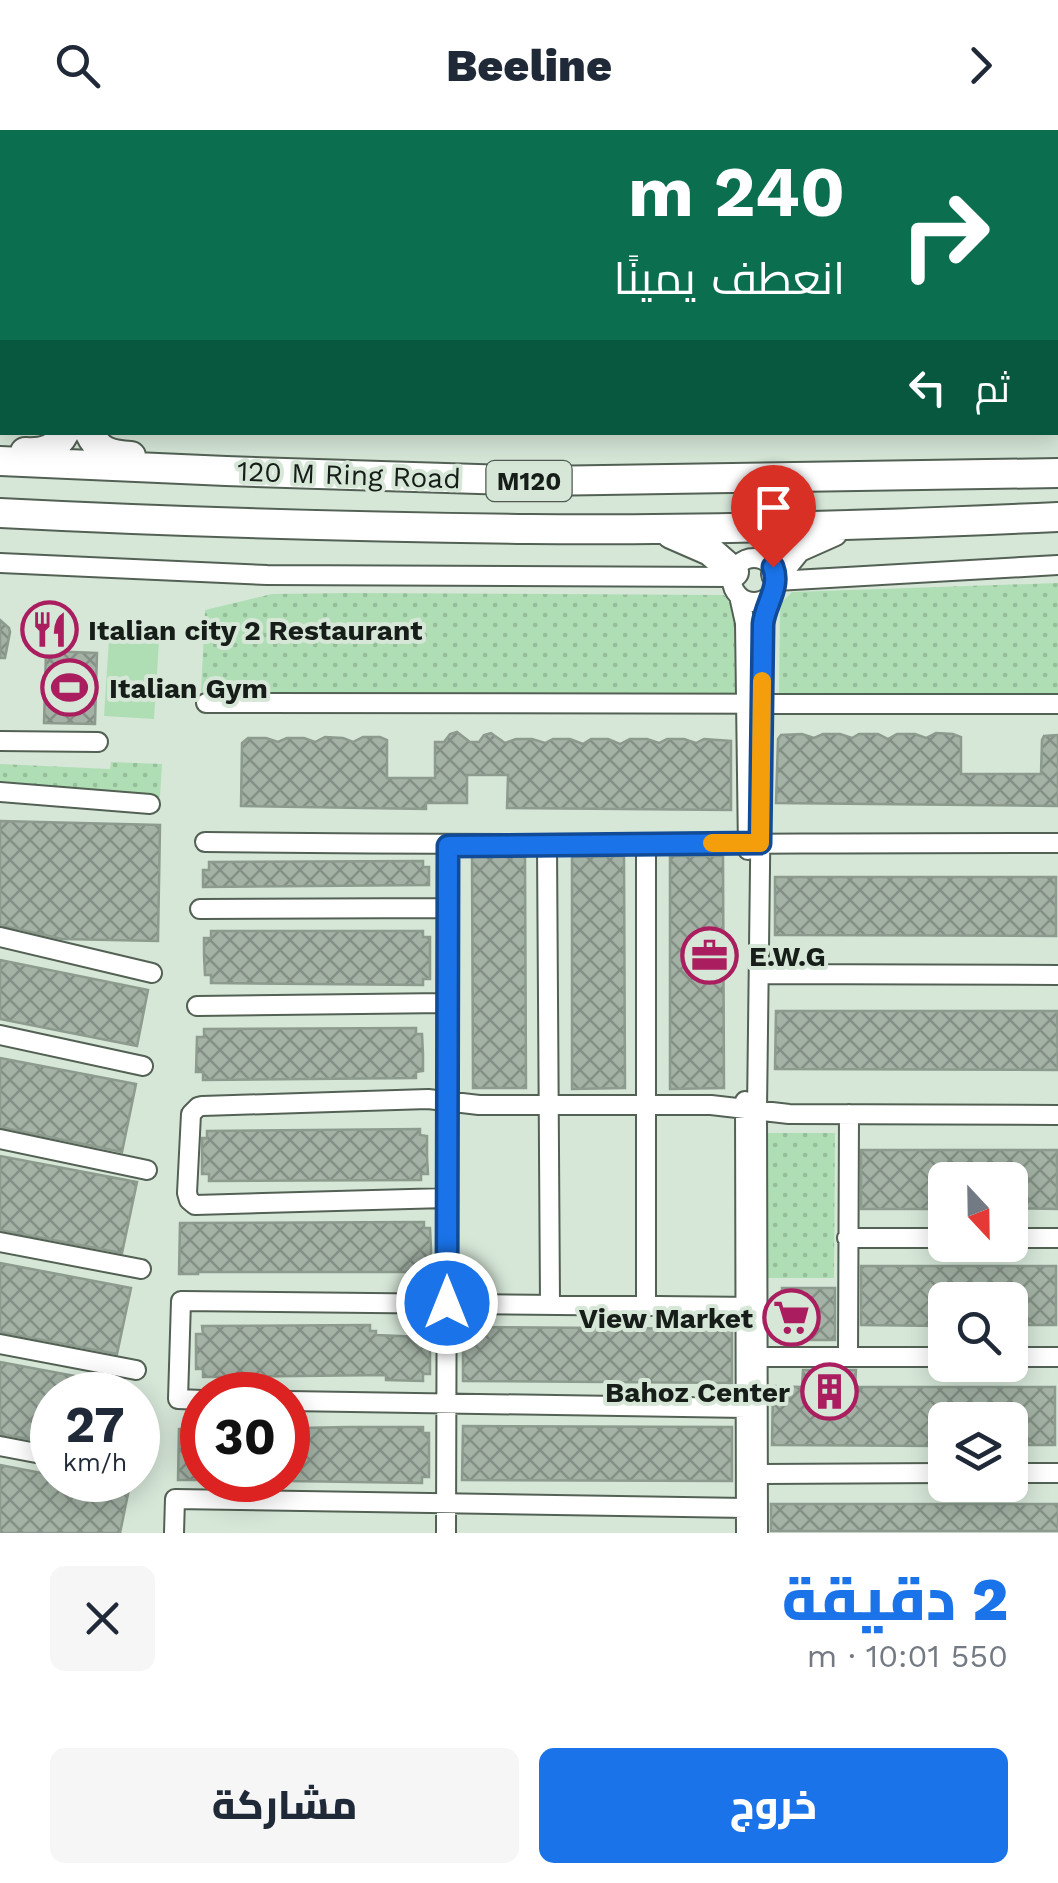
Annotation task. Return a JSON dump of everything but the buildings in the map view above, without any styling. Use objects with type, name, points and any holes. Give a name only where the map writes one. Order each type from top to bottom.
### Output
[{"type":"highway","points":[[0,451],[45,451],[62,435]]},
{"type":"highway","points":[[90,435],[96,446],[111,454],[226,471]]},
{"type":"highway","name":"120 M Ring Road","points":[[0,461],[539,481],[1058,473]]},
{"type":"highway","name":"120 M Ring Road","points":[[0,513],[511,529],[849,525],[1058,517]]},
{"type":"highway","points":[[775,583],[797,548],[849,525]]},
{"type":"highway","points":[[661,528],[710,551],[735,582]]},
{"type":"street","points":[[746,1533],[754,704],[765,608],[775,583],[768,562],[755,558],[741,562],[735,582],[754,704]]},
{"type":"street","points":[[0,563],[267,575],[735,582],[753,602],[760,601],[775,583],[1058,565]]},
{"type":"street","points":[[206,703],[1058,704]]},
{"type":"street","points":[[0,740],[98,742]]},
{"type":"street","points":[[0,792],[150,804]]},
{"type":"street","points":[[204,842],[448,846],[1058,843]]},
{"type":"street","points":[[646,843],[646,1304]]},
{"type":"street","points":[[751,1110],[758,974],[754,843]]},
{"type":"street","points":[[547,844],[550,1304]]},
{"type":"street","points":[[446,1533],[448,846]]},
{"type":"street","points":[[200,909],[447,908]]},
{"type":"street","points":[[0,936],[152,973]]},
{"type":"street","points":[[758,974],[1058,975]]},
{"type":"street","points":[[196,1006],[446,1002]]},
{"type":"street","points":[[0,1035],[143,1066]]},
{"type":"street","points":[[446,1198],[199,1205],[189,1200],[187,1192],[190,1114],[198,1107],[419,1100],[479,1105],[711,1105],[789,1114],[1058,1114]]},
{"type":"street","points":[[848,1356],[850,1114]]},
{"type":"street","points":[[0,1139],[147,1170]]},
{"type":"street","points":[[847,1238],[928,1238]]},
{"type":"street","points":[[1028,1238],[1058,1238]]},
{"type":"street","points":[[0,1242],[141,1270]]},
{"type":"street","points":[[180,1399],[181,1301],[751,1307]]},
{"type":"street","points":[[751,1307],[758,1357],[758,1533]]},
{"type":"street","points":[[0,1344],[136,1370]]},
{"type":"street","points":[[758,1357],[928,1357]]},
{"type":"street","points":[[1028,1357],[1058,1357]]},
{"type":"street","points":[[310,1401],[746,1408]]},
{"type":"street","points":[[0,1446],[30,1452]]},
{"type":"street","points":[[1028,1473],[1058,1473]]},
{"type":"street","points":[[759,1474],[928,1474]]},
{"type":"street","points":[[174,1533],[175,1500],[746,1508]]},
{"type":"green space","points":[[1058,583],[1058,696],[779,696],[781,603],[792,592]]},
{"type":"green space","points":[[272,594],[724,595],[734,609],[735,696],[201,692],[205,610]]},
{"type":"green space","points":[[110,623],[160,626],[154,719],[104,716]]},
{"type":"green space","points":[[111,762],[162,764],[160,797],[0,790],[0,764],[110,769]]},
{"type":"green space","points":[[768,1133],[835,1133],[834,1278],[766,1278]]},
{"type":"slow traffic","points":[[712,843],[760,843],[762,681]]},
{"type":"place","name":"Italian city 2 Restaurant","points":[[49,630]]},
{"type":"place","name":"Italian Gym","points":[[70,688]]},
{"type":"place","name":"E.W.G","points":[[710,956]]},
{"type":"place","name":"View Market","points":[[792,1318]]},
{"type":"place","name":"Bahoz Center","points":[[829,1392]]},
{"type":"route","points":[[447,1303],[448,846],[760,843],[763,624],[765,608],[775,587],[773,567]]}]
